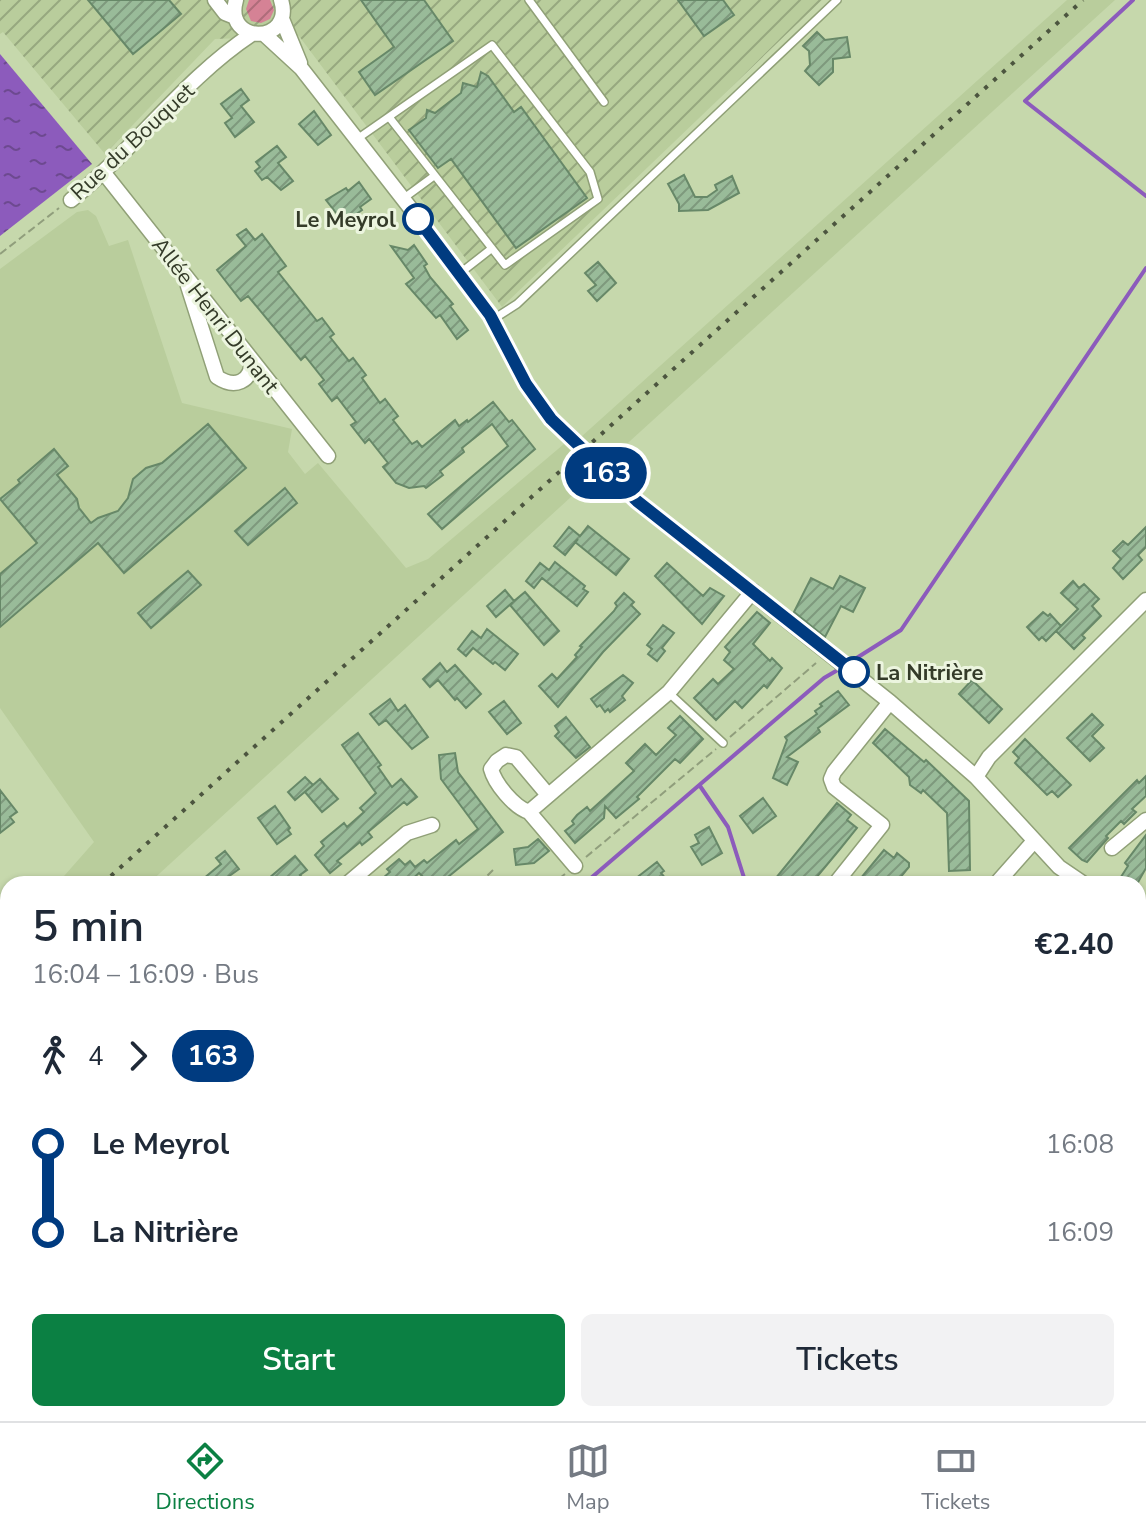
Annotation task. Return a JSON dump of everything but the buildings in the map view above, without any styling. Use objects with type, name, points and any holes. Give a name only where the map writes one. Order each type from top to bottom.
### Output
[{"type":"street","points":[[215,0],[225,13],[301,68],[403,198],[492,320],[526,384],[551,419],[637,501],[828,651],[976,777],[1059,867],[1072,876]]},
{"type":"street","points":[[236,0],[237,21]]},
{"type":"street","points":[[284,6],[301,68]]},
{"type":"street","name":"Rue du Bouquet","points":[[71,200],[104,173],[222,54],[275,28],[284,6]]},
{"type":"street","name":"Rue du Bouquet","points":[[222,54],[237,21]]},
{"type":"street","name":"Allée Henri Dunant","points":[[104,173],[328,456]]},
{"type":"street","points":[[185,275],[217,377],[234,384],[242,382],[249,376],[252,361]]},
{"type":"street","points":[[529,812],[669,692],[753,591]]},
{"type":"street","points":[[976,777],[989,757],[1146,600]]},
{"type":"street","points":[[841,876],[882,825],[834,787],[831,779],[890,702]]},
{"type":"street","points":[[548,795],[516,757],[506,755],[491,769],[494,778],[522,809],[529,812],[575,866]]},
{"type":"street","points":[[1112,848],[1146,820]]},
{"type":"street","points":[[356,876],[407,833],[432,825]]},
{"type":"street","points":[[1003,876],[1034,841]]},
{"type":"lane","points":[[529,0],[604,102]]},
{"type":"lane","points":[[492,320],[517,304],[837,0]]},
{"type":"lane","points":[[357,139],[492,45],[590,172],[598,199],[505,265],[389,117]]},
{"type":"lane","points":[[403,198],[434,176]]},
{"type":"lane","points":[[459,274],[491,249]]},
{"type":"lane","points":[[669,692],[723,743]]},
{"type":"path","name":"Rue du Bouquet","points":[[0,254],[71,200]]},
{"type":"path","points":[[562,876],[796,683],[828,651]]},
{"type":"path","points":[[487,876],[493,870]]},
{"type":"shaded area","points":[[0,0],[822,0],[502,307],[299,36],[215,39],[105,154],[3,32],[0,34]]},
{"type":"shaded area","points":[[249,0],[270,0],[274,10],[270,19],[261,23],[251,21],[246,9]]},
{"type":"shaded area","points":[[1067,0],[1115,0],[608,461],[581,437]]},
{"type":"shaded area","points":[[88,210],[96,216],[109,246],[128,240],[182,403],[292,429],[288,452],[305,474],[318,463],[406,568],[428,559],[564,444],[595,475],[157,876],[64,876],[94,842],[0,708],[0,269],[77,212]]},
{"type":"water","points":[[0,54],[92,164],[0,236]]},
{"type":"waterway","points":[[1133,0],[1025,101],[1146,196]]},
{"type":"waterway","points":[[855,659],[901,630],[1146,268]]},
{"type":"waterway","points":[[593,876],[836,671]]},
{"type":"waterway","points":[[700,786],[728,827],[743,876]]},
{"type":"railway","points":[[111,876],[1083,0]]},
{"type":"bus line","name":"163","points":[[418,219],[490,315],[526,384],[551,419],[637,501],[854,672]]},
{"type":"place","name":"Le Meyrol","points":[[418,219]]},
{"type":"place","name":"La Nitrière","points":[[854,672]]}]
